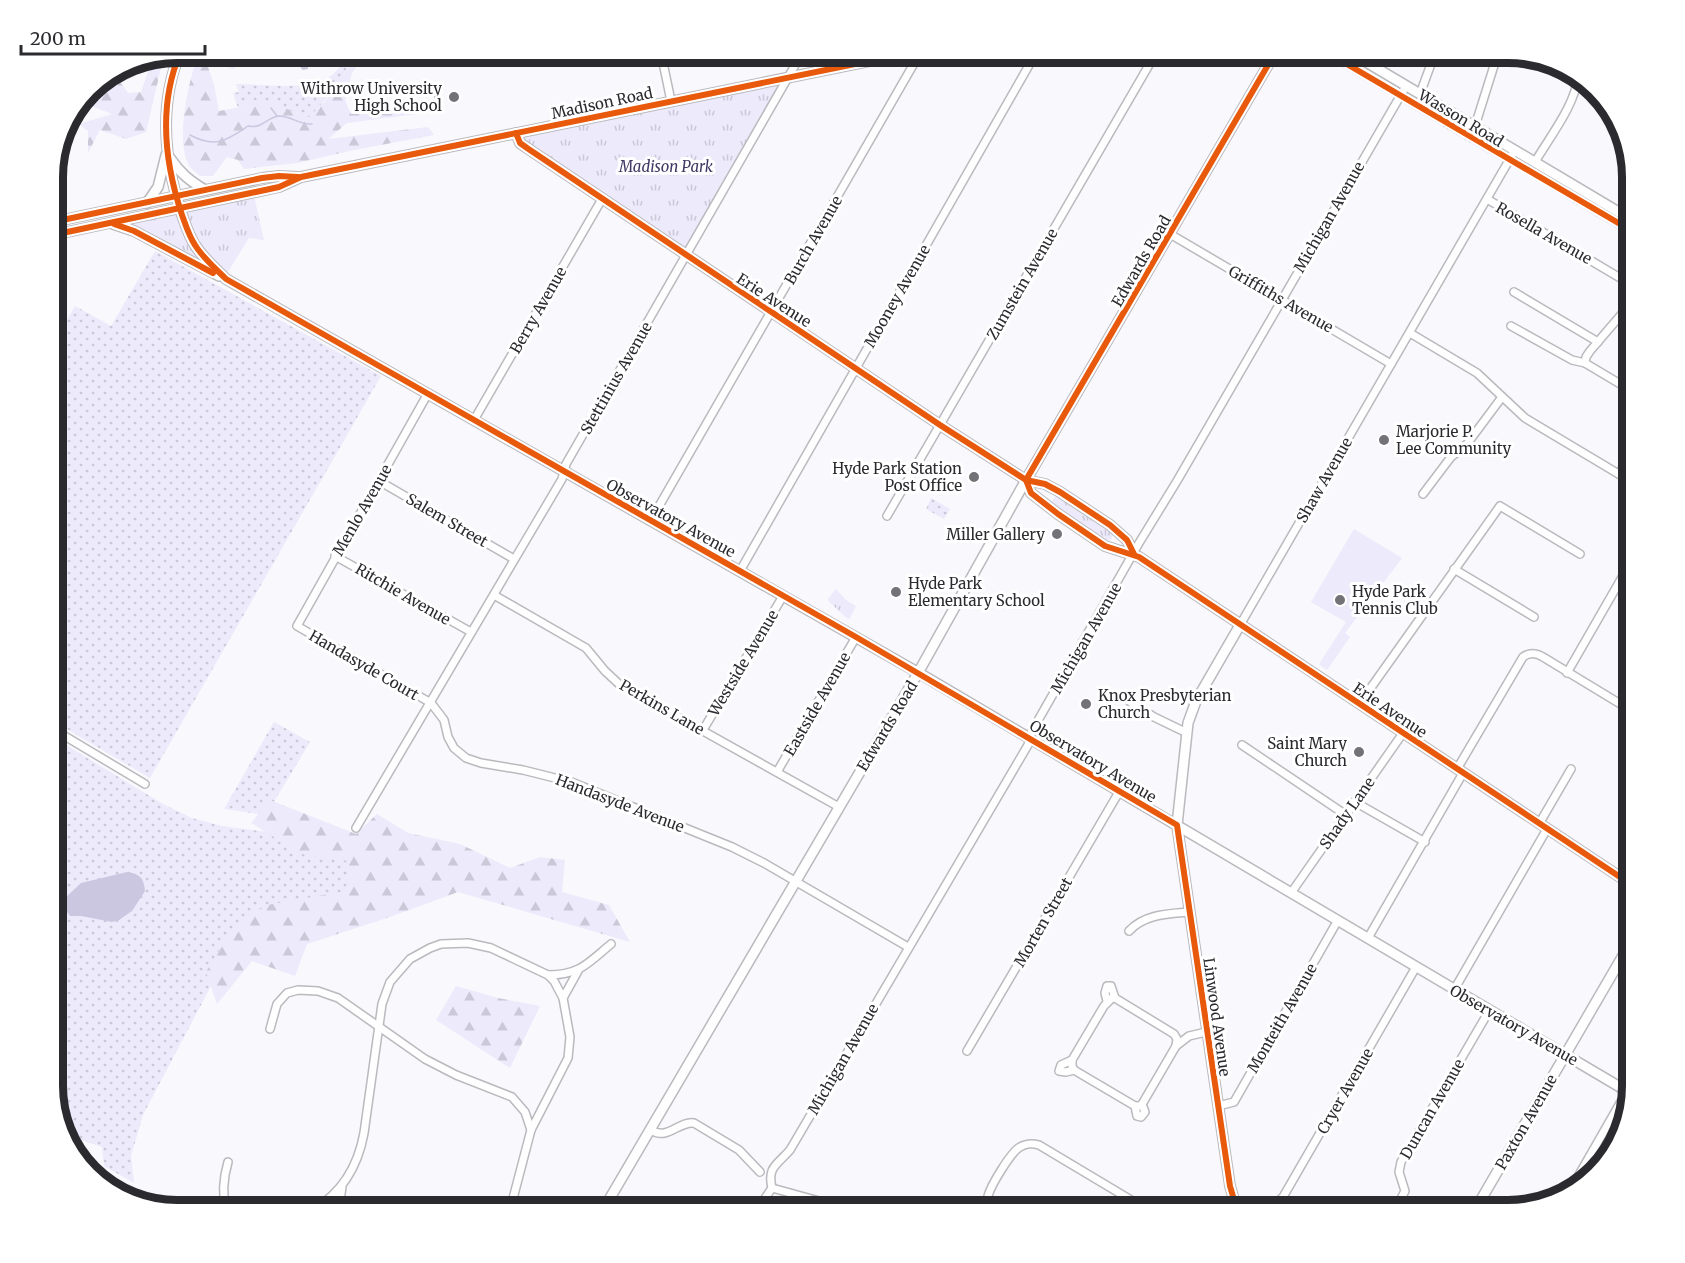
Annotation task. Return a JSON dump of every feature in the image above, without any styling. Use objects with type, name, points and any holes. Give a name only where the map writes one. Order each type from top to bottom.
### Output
[{"type":"street","points":[[147,203],[158,187],[167,153],[166,103],[176,63]]},
{"type":"street","points":[[663,63],[671,101]]},
{"type":"street","name":"Stettinius Avenue","points":[[356,828],[494,595],[564,472],[566,464],[795,63]]},
{"type":"street","name":"Madison Road","points":[[63,220],[270,177],[301,177],[855,63]]},
{"type":"street","name":"Burch Avenue","points":[[651,520],[914,63]]},
{"type":"street","name":"Mooney Avenue","points":[[740,571],[1030,63]]},
{"type":"street","name":"Zumstein Avenue","points":[[887,516],[1150,63]]},
{"type":"street","name":"Edwards Road","points":[[609,1200],[918,673],[1026,480],[1269,63]]},
{"type":"street","name":"Wasson Road","points":[[1369,63],[1622,214]]},
{"type":"street","points":[[1420,94],[1431,63]]},
{"type":"street","points":[[1475,126],[1495,63]]},
{"type":"street","points":[[1535,162],[1577,85]]},
{"type":"street","name":"Michigan Avenue","points":[[764,1200],[772,1188],[770,1177],[772,1169],[790,1150],[1406,86]]},
{"type":"street","name":"Erie Avenue","points":[[516,133],[520,143],[526,148],[940,425],[1026,480],[1045,484],[1060,492],[1115,528],[1127,540],[1134,554],[1622,878]]},
{"type":"street","name":"Shaw Avenue","points":[[1177,825],[1185,732],[1196,701],[1515,150]]},
{"type":"street","points":[[167,153],[178,170],[189,181],[206,190]]},
{"type":"street","name":"Observatory Avenue","points":[[167,153],[176,197],[194,244],[226,279],[856,637],[1622,1088]]},
{"type":"street","name":"Madison Road","points":[[63,233],[279,187],[301,177]]},
{"type":"street","points":[[89,228],[125,213],[172,202],[176,197]]},
{"type":"street","name":"Berry Avenue","points":[[474,420],[602,199]]},
{"type":"street","name":"Rosella Avenue","points":[[1486,199],[1622,279]]},
{"type":"street","points":[[111,223],[135,231],[226,279]]},
{"type":"street","name":"Griffiths Avenue","points":[[1170,234],[1391,364]]},
{"type":"street","points":[[1514,292],[1598,342]]},
{"type":"street","points":[[1585,363],[1586,357],[1622,314]]},
{"type":"street","points":[[1511,326],[1572,360],[1585,363],[1622,385]]},
{"type":"street","points":[[1410,333],[1477,373],[1525,418],[1622,476]]},
{"type":"street","name":"Menlo Avenue","points":[[297,626],[335,555],[428,395]]},
{"type":"street","points":[[1423,494],[1451,457],[1467,444],[1502,397]]},
{"type":"street","points":[[1619,474],[1622,469]]},
{"type":"street","name":"Erie Avenue","points":[[1026,480],[1031,493],[1051,509],[1105,546],[1125,554],[1134,554]]},
{"type":"street","name":"Salem Street","points":[[379,481],[514,559]]},
{"type":"street","points":[[1051,509],[1048,501],[1054,494],[1060,492]]},
{"type":"street","points":[[1360,703],[1500,506],[1580,554]]},
{"type":"street","points":[[1105,546],[1116,537],[1115,528]]},
{"type":"street","name":"Ritchie Avenue","points":[[335,555],[471,632]]},
{"type":"street","points":[[1454,569],[1534,617]]},
{"type":"street","points":[[1567,673],[1622,577]]},
{"type":"street","name":"Perkins Lane","points":[[494,595],[586,648],[605,671],[620,684],[839,807]]},
{"type":"street","name":"Westside Avenue","points":[[703,730],[783,596]]},
{"type":"street","name":"Handasyde Court","points":[[297,626],[431,703]]},
{"type":"street","name":"Eastside Avenue","points":[[777,772],[856,637]]},
{"type":"street","points":[[1368,938],[1425,842],[1460,771],[1526,654],[1538,654],[1622,705]]},
{"type":"street","points":[[1129,701],[1154,717],[1185,732]]},
{"type":"street","name":"Handasyde Avenue","points":[[431,703],[444,720],[448,737],[454,748],[466,758],[481,763],[543,774],[579,785],[732,847],[756,858],[908,947]]},
{"type":"street","name":"Shady Lane","points":[[1291,892],[1403,733]]},
{"type":"street","points":[[63,735],[145,784]]},
{"type":"street","points":[[1242,745],[1346,815]]},
{"type":"street","points":[[1454,990],[1543,826],[1571,769]]},
{"type":"street","name":"Morten Street","points":[[967,1051],[1119,792]]},
{"type":"street","points":[[1355,802],[1425,842]]},
{"type":"street","name":"Linwood Avenue","points":[[1177,825],[1206,1032],[1234,1200]]},
{"type":"street","points":[[1129,931],[1141,920],[1190,912]]},
{"type":"street","name":"Monteith Avenue","points":[[1218,1106],[1234,1102],[1338,920]]},
{"type":"street","points":[[328,1200],[342,1186],[355,1163],[363,1138],[378,1026],[382,1004],[390,982],[410,959],[430,948],[453,942],[482,945],[548,975],[563,998],[570,1037],[568,1058],[531,1130],[513,1200]]},
{"type":"street","points":[[548,975],[567,974],[579,970],[611,944]]},
{"type":"street","name":"Paxton Avenue","points":[[1481,1200],[1622,957]]},
{"type":"street","name":"Cryer Avenue","points":[[1280,1200],[1416,967]]},
{"type":"street","points":[[563,998],[579,970]]},
{"type":"street","points":[[1107,1001],[1105,993],[1107,986],[1111,986],[1115,998],[1174,1034],[1189,1036],[1206,1032]]},
{"type":"street","points":[[270,1029],[277,1004],[289,992],[318,991],[338,998],[440,1067],[506,1093],[518,1101],[525,1112],[531,1130]]},
{"type":"street","points":[[1115,998],[1107,1001],[1072,1060],[1072,1066],[1074,1070],[1139,1105],[1176,1046],[1189,1036]]},
{"type":"street","name":"Duncan Avenue","points":[[1400,1200],[1405,1191],[1399,1172],[1401,1162],[1489,1011]]},
{"type":"street","points":[[1174,1034],[1177,1039],[1176,1046]]},
{"type":"street","points":[[1072,1060],[1061,1065],[1059,1071],[1074,1070]]},
{"type":"street","points":[[1578,1177],[1620,1107]]},
{"type":"street","points":[[525,1112],[542,1110]]},
{"type":"street","points":[[651,1130],[664,1134],[678,1129],[687,1122],[694,1123],[739,1150],[760,1172]]},
{"type":"street","points":[[987,1200],[989,1193],[1016,1150],[1024,1145],[1033,1144],[1131,1200]]},
{"type":"street","points":[[224,1200],[224,1182],[228,1162]]},
{"type":"street","points":[[340,1200],[342,1186]]},
{"type":"street","points":[[772,1188],[816,1200]]},
{"type":"green space","points":[[196,63],[207,63],[219,111],[242,107],[248,100],[263,100],[309,117],[326,100],[351,63],[359,63],[352,73],[345,100],[351,114],[419,105],[424,113],[347,123],[328,139],[428,127],[434,135],[297,163],[244,169],[238,160],[227,157],[213,176],[200,176],[190,167],[183,143],[185,110]]},
{"type":"green space","points":[[226,63],[308,64],[308,69],[303,70],[298,66],[239,64],[233,69],[227,67]]},
{"type":"green space","points":[[342,63],[350,63],[340,80],[309,118],[263,100],[238,108],[233,93],[239,92],[236,84],[286,86],[312,84],[332,75]]},
{"type":"green space","points":[[1334,63],[1352,63],[1396,88],[1391,96]]},
{"type":"green space","points":[[162,64],[146,132],[126,139],[100,130],[88,153],[88,131],[79,124],[112,114],[88,105],[118,79],[128,93],[141,92],[150,66]]},
{"type":"green space","name":"Madison Park","points":[[787,77],[686,256],[527,148],[516,133]]},
{"type":"green space","points":[[1408,96],[1505,153],[1501,161],[1404,104]]},
{"type":"green space","points":[[1517,160],[1622,222],[1622,232],[1513,167]]},
{"type":"green space","points":[[253,192],[264,240],[249,238],[226,279],[111,223]]},
{"type":"green space","points":[[155,251],[381,376],[150,778],[63,727],[63,327],[75,306],[111,326]]},
{"type":"green space","points":[[1056,496],[1112,531],[1112,538],[1104,540],[1051,504]]},
{"type":"green space","points":[[931,498],[950,509],[944,519],[926,509]]},
{"type":"green space","name":"Hyde Park Tennis Club","points":[[1354,529],[1402,558],[1345,633],[1350,637],[1327,670],[1319,664],[1346,622],[1311,602]]},
{"type":"green space","points":[[836,589],[846,600],[856,606],[848,619],[829,602],[828,599]]},
{"type":"green space","points":[[274,722],[310,742],[266,815],[224,809]]},
{"type":"green space","points":[[63,743],[163,804],[192,818],[222,826],[307,837],[398,860],[352,926],[241,929],[143,1115],[131,1156],[134,1183],[104,1166],[102,1147],[76,1138],[67,1116],[63,1094]]},
{"type":"green space","points":[[270,800],[356,834],[377,814],[408,833],[460,844],[510,868],[540,857],[565,860],[562,892],[609,905],[630,942],[458,892],[307,944],[295,976],[252,961],[217,1004],[206,972],[233,927],[267,905],[346,891],[348,861],[301,854],[251,823]]},
{"type":"green space","points":[[456,986],[498,998],[540,1006],[510,1068],[436,1020]]},
{"type":"shaded area","points":[[127,872],[140,877],[145,891],[132,911],[119,920],[112,922],[70,916],[65,909],[63,900],[81,883]]},
{"type":"waterway","points":[[271,108],[277,116]]},
{"type":"waterway","points":[[190,135],[207,141],[221,141],[248,126],[257,126],[279,116],[312,124]]},
{"type":"cycle path","points":[[176,63],[168,93],[166,113],[171,174],[191,238],[209,263],[226,279],[856,637],[1177,825],[1230,1186],[1234,1200]]},
{"type":"cycle path","points":[[63,233],[279,187],[301,177],[860,63]]},
{"type":"cycle path","points":[[1026,480],[1269,63]]},
{"type":"cycle path","points":[[1345,63],[1622,225]]},
{"type":"cycle path","points":[[516,133],[520,143],[527,148],[940,425],[1026,480],[1045,484],[1060,492],[1110,525],[1127,540],[1134,554]]},
{"type":"cycle path","points":[[63,220],[262,178],[298,177]]},
{"type":"cycle path","points":[[114,224],[134,231],[213,273]]},
{"type":"cycle path","points":[[1026,480],[1031,493],[1105,546],[1139,557],[1622,878]]},
{"type":"place","name":"Withrow University High School","points":[[454,97]]},
{"type":"place","name":"Marjorie P. Lee Community","points":[[1384,440]]},
{"type":"place","name":"Hyde Park Station Post Office","points":[[974,477]]},
{"type":"place","name":"Miller Gallery","points":[[1057,534]]},
{"type":"place","name":"Hyde Park Elementary School","points":[[896,592]]},
{"type":"place","name":"Hyde Park Tennis Club","points":[[1340,600]]},
{"type":"place","name":"Knox Presbyterian Church","points":[[1086,704]]},
{"type":"place","name":"Saint Mary Church","points":[[1359,752]]}]
